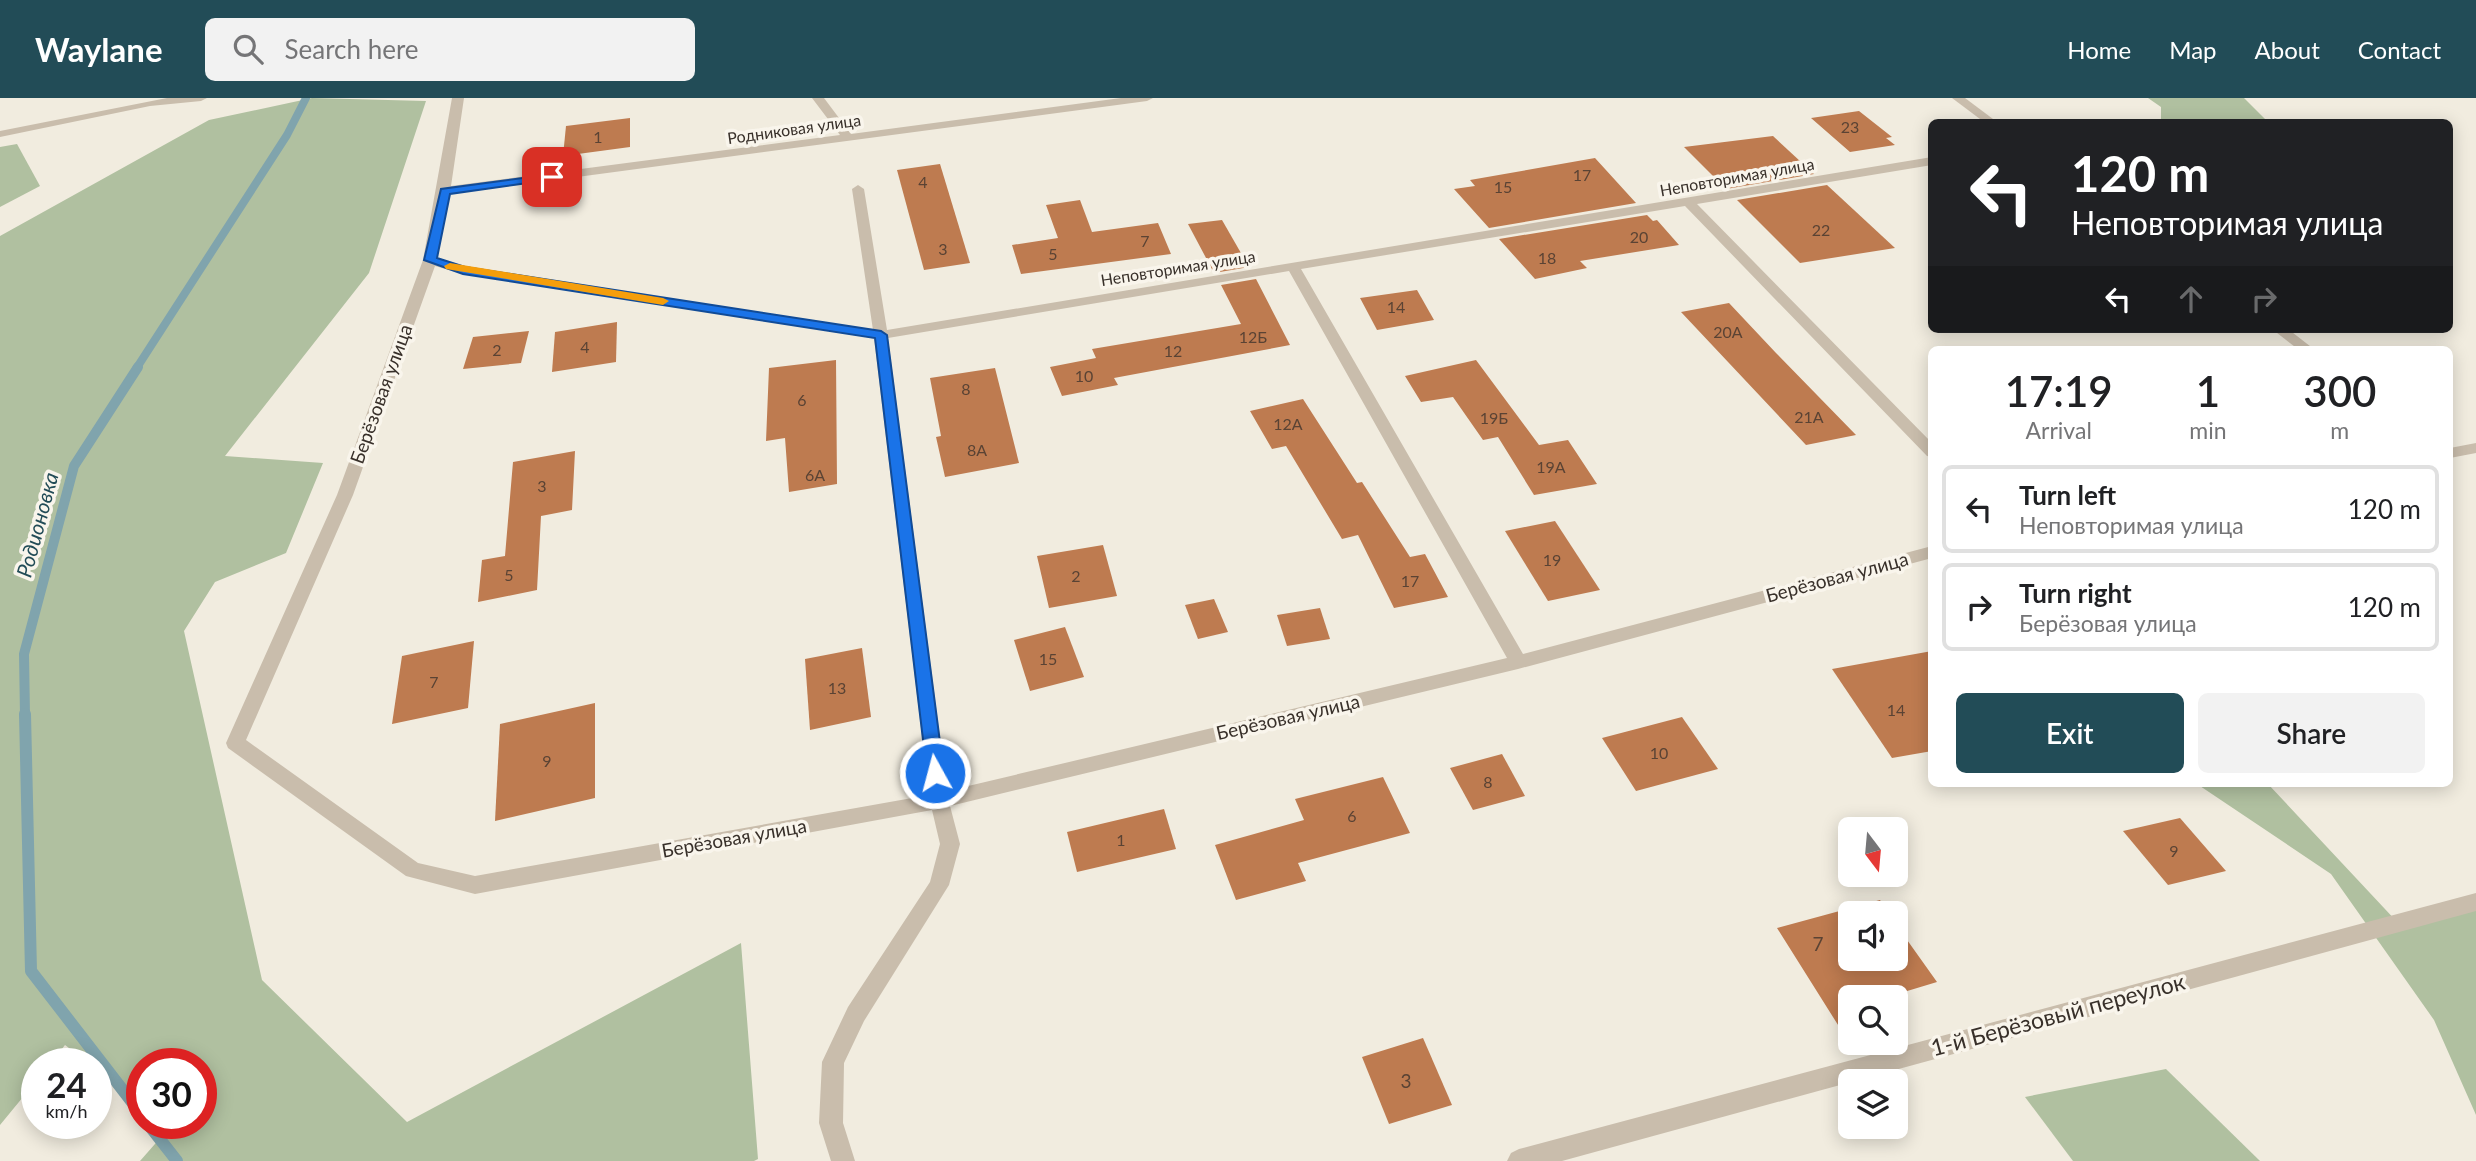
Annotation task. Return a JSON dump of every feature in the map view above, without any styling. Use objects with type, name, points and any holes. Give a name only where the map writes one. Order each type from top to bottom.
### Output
[{"type":"street","points":[[0,134],[150,103],[201,98]]},
{"type":"street","name":"Берёзовая улица","points":[[458,98],[430,260],[345,495],[235,743],[413,870],[475,885],[939,801],[1518,662],[1928,553]]},
{"type":"street","points":[[818,98],[848,138]]},
{"type":"street","name":"Родниковая улица","points":[[444,191],[1147,98]]},
{"type":"street","points":[[1958,98],[1987,119]]},
{"type":"street","name":"Неповторимая улица","points":[[430,260],[463,270],[881,335],[1928,162]]},
{"type":"street","points":[[843,1161],[831,1123],[833,1062],[856,1014],[939,885],[950,844],[939,801],[881,335],[858,189]]},
{"type":"street","points":[[1689,203],[1928,448]]},
{"type":"street","points":[[1293,267],[1518,662]]},
{"type":"street","points":[[2284,333],[2302,346]]},
{"type":"street","points":[[2453,453],[2476,448]]},
{"type":"street","name":"1-й Берёзовый переулок","points":[[1519,1161],[2476,902]]},
{"type":"green space","points":[[312,98],[426,101],[369,273],[225,456],[323,463],[286,553],[215,582],[184,631],[262,980],[407,1122],[741,943],[758,1159],[140,1161],[159,1139],[217,1139],[217,1048],[126,1048],[126,1092],[112,1082],[112,1048],[69,1048],[65,1045],[63,1048],[21,1048],[21,1099],[0,1125],[0,236],[209,120]]},
{"type":"green space","points":[[2148,98],[2244,98],[2265,119],[2161,119],[2161,107]]},
{"type":"green space","points":[[17,144],[40,186],[0,207],[0,147]]},
{"type":"green space","points":[[2201,787],[2271,787],[2399,924],[2476,903],[2476,1115],[2434,1020],[2331,874]]},
{"type":"green space","points":[[2166,1069],[2260,1161],[2073,1161],[2025,1097]]},
{"type":"building","points":[[1859,111],[1892,137],[1886,138],[1895,145],[1850,152],[1811,118]]},
{"type":"building","points":[[630,118],[630,147],[563,156],[566,126]]},
{"type":"building","points":[[1773,136],[1814,174],[1726,189],[1684,147]]},
{"type":"building","points":[[1595,158],[1636,203],[1489,228],[1454,189],[1475,186],[1470,180]]},
{"type":"building","points":[[940,164],[970,263],[924,270],[897,170]]},
{"type":"building","points":[[1827,185],[1895,248],[1800,263],[1737,200]]},
{"type":"building","points":[[1080,200],[1092,232],[1158,223],[1171,254],[1021,274],[1012,245],[1058,238],[1046,205]]},
{"type":"building","points":[[1647,215],[1653,221],[1657,220],[1679,245],[1580,261],[1587,268],[1535,279],[1499,239]]},
{"type":"building","points":[[1222,220],[1249,267],[1214,273],[1188,224]]},
{"type":"building","points":[[1256,279],[1290,345],[1114,378],[1118,385],[1062,396],[1050,367],[1096,358],[1092,349],[1241,324],[1221,285]]},
{"type":"building","points":[[1417,290],[1434,320],[1377,330],[1360,298]]},
{"type":"building","points":[[1729,303],[1856,435],[1806,445],[1681,312]]},
{"type":"building","points":[[617,322],[616,362],[552,372],[555,332]]},
{"type":"building","points":[[529,331],[521,363],[463,369],[473,337]]},
{"type":"building","points":[[836,360],[837,484],[789,492],[785,438],[766,441],[769,368]]},
{"type":"building","points":[[1476,360],[1539,445],[1568,440],[1597,484],[1534,495],[1498,437],[1483,440],[1453,397],[1421,402],[1405,376]]},
{"type":"building","points":[[995,368],[1019,463],[945,477],[936,437],[941,436],[930,378]]},
{"type":"building","points":[[1303,399],[1357,483],[1362,482],[1410,557],[1425,554],[1448,597],[1394,608],[1358,535],[1342,539],[1286,446],[1272,449],[1250,411]]},
{"type":"building","points":[[575,451],[572,510],[541,516],[537,590],[478,602],[482,560],[505,556],[513,462]]},
{"type":"building","points":[[1555,521],[1600,590],[1548,601],[1505,531]]},
{"type":"building","points":[[1103,545],[1117,596],[1049,608],[1037,556]]},
{"type":"building","points":[[1214,599],[1228,632],[1198,639],[1185,605]]},
{"type":"building","points":[[1320,608],[1330,639],[1287,646],[1277,615]]},
{"type":"building","points":[[1065,627],[1084,677],[1030,691],[1014,640]]},
{"type":"building","points":[[474,641],[468,708],[392,724],[402,656]]},
{"type":"building","points":[[862,648],[871,717],[810,730],[805,659]]},
{"type":"building","points":[[1928,652],[1928,752],[1892,758],[1832,669]]},
{"type":"building","points":[[595,703],[595,798],[495,821],[500,724]]},
{"type":"building","points":[[1682,717],[1718,769],[1636,791],[1602,738]]},
{"type":"building","points":[[1502,754],[1525,796],[1473,810],[1450,768]]},
{"type":"building","points":[[1383,777],[1410,833],[1298,863],[1306,881],[1236,900],[1215,845],[1304,820],[1295,799]]},
{"type":"building","points":[[1164,809],[1176,849],[1077,872],[1067,832]]},
{"type":"building","points":[[2180,818],[2226,871],[2168,885],[2123,831]]},
{"type":"building","points":[[1838,911],[1838,971],[1908,971],[1908,941],[1937,982],[1908,991],[1908,985],[1838,985],[1838,1025],[1777,928]]},
{"type":"building","points":[[1423,1038],[1452,1105],[1389,1124],[1362,1057]]},
{"type":"waterway","name":"Родионовка","points":[[136,369],[287,135],[306,98]]},
{"type":"waterway","name":"Родионовка","points":[[25,716],[24,654],[74,466],[138,367]]},
{"type":"waterway","name":"Родионовка","points":[[25,714],[31,971],[126,1094]]},
{"type":"waterway","name":"Родионовка","points":[[160,1139],[177,1161]]},
{"type":"slow traffic","points":[[450,266],[663,301]]},
{"type":"route","points":[[552,177],[444,191],[430,260],[463,270],[881,335],[935,773]]}]
